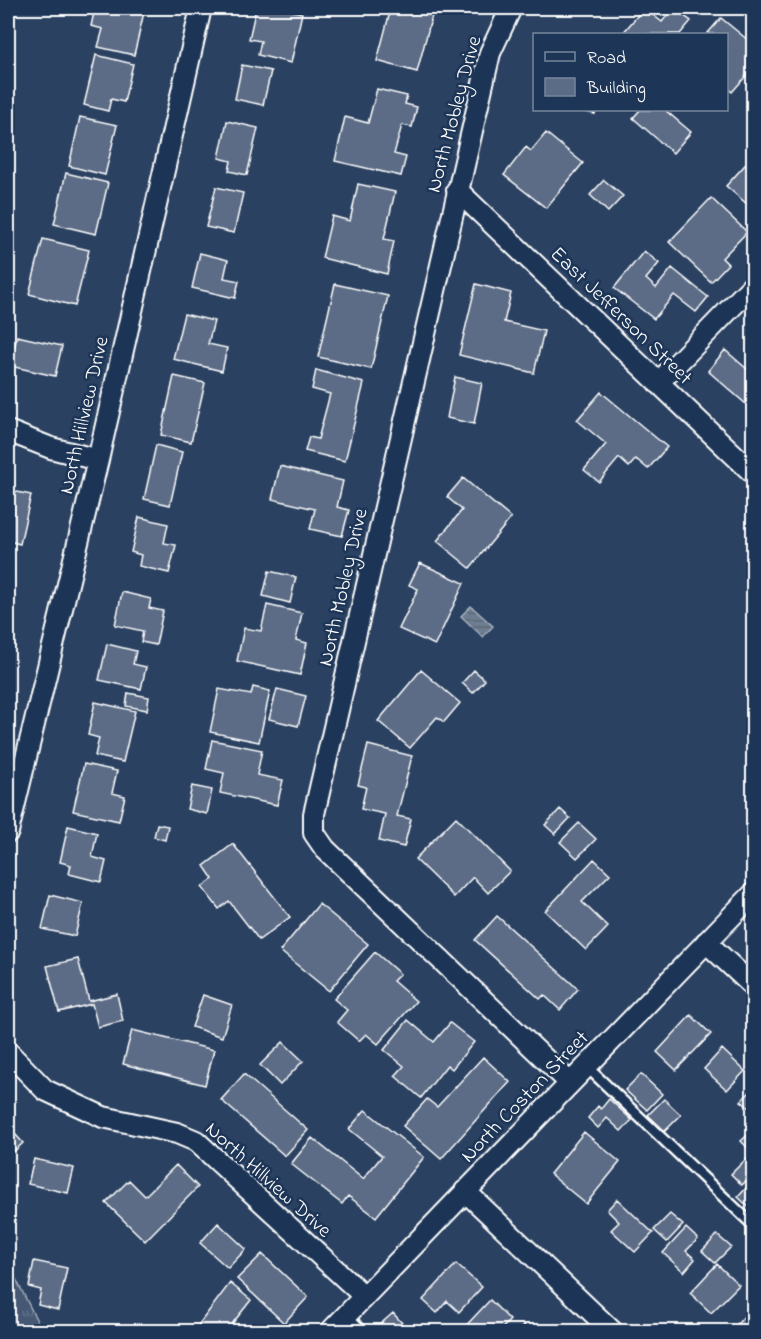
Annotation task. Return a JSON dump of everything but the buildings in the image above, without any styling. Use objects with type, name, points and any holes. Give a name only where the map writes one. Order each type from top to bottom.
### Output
[{"type":"street","name":"North Hillview Drive","points":[[8,832],[17,754],[98,460],[201,8]]},
{"type":"street","name":"North Mobley Drive","points":[[512,8],[490,52],[314,814],[314,833],[325,849],[570,1083]]},
{"type":"street","name":"East Jefferson Street","points":[[457,190],[753,474]]},
{"type":"street","points":[[658,383],[753,284]]},
{"type":"street","points":[[8,431],[51,448],[98,460]]},
{"type":"street","name":"North Coston Street","points":[[330,1332],[753,893]]},
{"type":"street","points":[[706,942],[753,987]]},
{"type":"street","name":"North Hillview Drive","points":[[8,1052],[45,1090],[103,1117],[177,1133],[196,1142],[364,1296]]},
{"type":"street","points":[[465,1191],[613,1332]]},
{"type":"lane","points":[[586,1066],[753,1226]]},
{"type":"lane","points":[[346,1315],[363,1332]]},
{"type":"green space","points":[[8,1263],[42,1331],[8,1331]]},
{"type":"shaded area","points":[[471,606],[493,626],[483,637],[461,616]]}]
